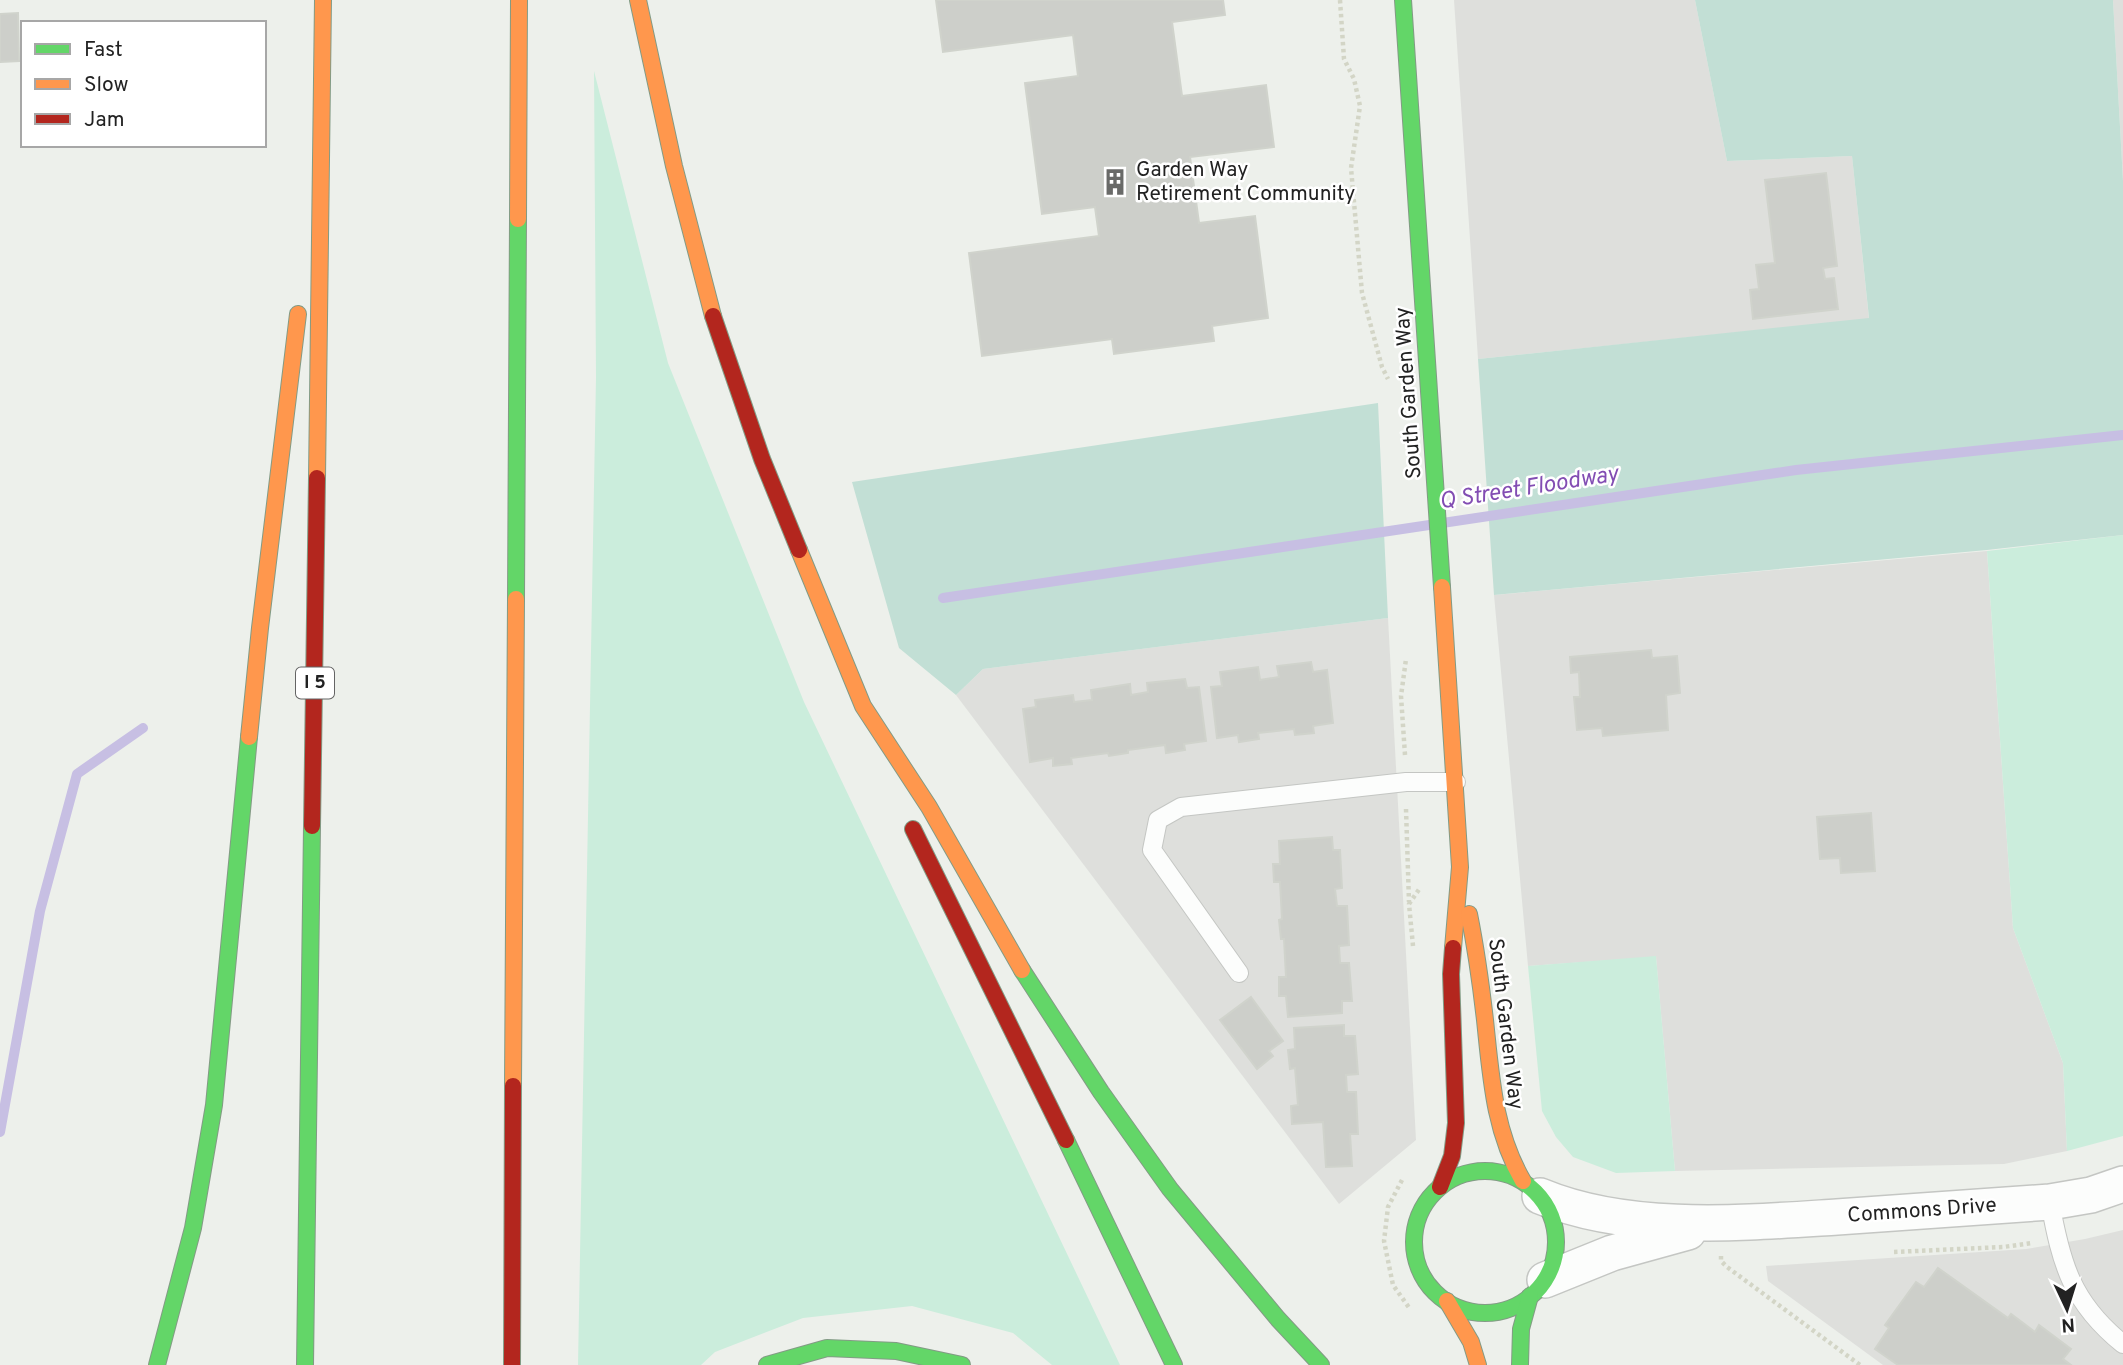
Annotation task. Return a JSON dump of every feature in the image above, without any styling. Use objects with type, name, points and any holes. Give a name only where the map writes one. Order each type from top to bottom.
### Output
[{"type":"main road","name":"I 5","points":[[305,1365],[323,0]]},
{"type":"main road","points":[[512,1365],[519,0]]},
{"type":"main road","points":[[638,0],[674,166],[715,325],[762,459],[892,777]]},
{"type":"main road","name":"South Garden Way","points":[[1403,0],[1460,867],[1451,974],[1456,1123],[1452,1156],[1440,1187],[1425,1203],[1416,1224],[1414,1246],[1419,1268],[1430,1287],[1447,1301],[1467,1310],[1490,1312],[1511,1308],[1538,1288]]},
{"type":"main road","points":[[303,269],[321,124]]},
{"type":"main road","points":[[157,1365],[193,1228],[214,1105],[260,628],[300,296]]},
{"type":"main road","points":[[863,706],[929,807],[1005,943],[1101,1091],[1170,1189],[1278,1319],[1321,1365]]},
{"type":"main road","points":[[906,813],[1174,1365]]},
{"type":"main road","name":"South Garden Way","points":[[1460,867],[1480,973],[1496,1121],[1506,1153],[1552,1215],[1556,1237],[1554,1259],[1538,1288],[1521,1329],[1520,1365]]},
{"type":"main road","points":[[1440,1187],[1459,1176],[1480,1171],[1503,1173],[1532,1189]]},
{"type":"main road","points":[[1447,1301],[1471,1342],[1478,1365]]},
{"type":"main road","points":[[767,1365],[827,1348],[896,1352],[962,1365]]},
{"type":"street","name":"Commons Drive","points":[[1532,1189],[1566,1207],[1608,1216],[1718,1224],[2050,1202],[2091,1195],[2123,1184]]},
{"type":"street","name":"Commons Drive","points":[[1538,1288],[1612,1253],[1718,1224]]},
{"type":"lane","points":[[1239,973],[1153,850],[1158,820],[1181,807],[1406,782],[1456,782]]},
{"type":"lane","points":[[2050,1202],[2064,1267],[2077,1293],[2105,1329],[2123,1344]]},
{"type":"path","points":[[1340,0],[1344,59],[1354,79],[1360,106],[1351,168],[1362,293],[1382,367],[1391,389]]},
{"type":"path","points":[[1718,1224],[1721,1261],[1727,1267],[1860,1365]]},
{"type":"path","points":[[1882,1253],[2003,1247],[2057,1239]]},
{"type":"path","points":[[1708,1262],[1735,1260]]},
{"type":"shaded area","points":[[1454,0],[1695,0],[1727,161],[1852,156],[1869,319],[1478,359]]},
{"type":"shaded area","points":[[2113,0],[2123,0],[2123,181]]},
{"type":"shaded area","points":[[1987,551],[2013,928],[2063,1063],[2067,1151],[2004,1164],[1675,1171],[1656,957],[1528,966],[1494,595]]},
{"type":"shaded area","points":[[1388,618],[1416,1140],[1339,1204],[956,695],[983,669]]},
{"type":"shaded area","points":[[2123,1230],[2123,1365],[1883,1365],[1768,1281],[1766,1266],[2026,1249]]},
{"type":"green space","points":[[1695,0],[2113,0],[2123,181],[2123,535],[1494,595],[1478,359],[1869,318],[1852,156],[1727,161]]},
{"type":"green space","points":[[594,71],[668,363],[804,702],[1120,1365],[1052,1365],[1013,1333],[912,1306],[803,1318],[715,1352],[701,1365],[578,1365],[596,377]]},
{"type":"green space","points":[[1378,403],[1388,618],[983,669],[956,695],[899,648],[852,482]]},
{"type":"green space","points":[[2123,535],[2123,1136],[2067,1151],[2063,1063],[2013,928],[1987,551]]},
{"type":"green space","points":[[1656,956],[1675,1171],[1616,1173],[1573,1157],[1556,1137],[1542,1111],[1528,966]]},
{"type":"building","name":"Garden Way Retirement Community","points":[[936,0],[1223,0],[1225,15],[1172,22],[1182,96],[1266,85],[1274,147],[1190,157],[1199,223],[1255,216],[1268,318],[1212,326],[1214,341],[1114,354],[1112,339],[982,356],[969,253],[1099,236],[1095,207],[1042,214],[1025,83],[1078,76],[1073,35],[943,52]]},
{"type":"building","points":[[18,13],[19,61],[0,62],[0,14]]},
{"type":"building","points":[[1826,173],[1837,266],[1823,268],[1825,279],[1834,278],[1838,309],[1753,319],[1750,290],[1759,289],[1756,265],[1775,263],[1765,180]]},
{"type":"building","points":[[1651,650],[1652,658],[1677,656],[1680,693],[1666,695],[1668,730],[1603,736],[1602,728],[1577,730],[1574,697],[1580,697],[1579,672],[1571,673],[1570,657]]},
{"type":"building","points":[[1311,662],[1313,672],[1327,670],[1333,723],[1313,726],[1314,733],[1295,735],[1294,729],[1258,733],[1259,739],[1239,742],[1238,735],[1217,738],[1211,687],[1222,686],[1220,672],[1258,667],[1260,680],[1279,677],[1277,666]]},
{"type":"building","points":[[1185,679],[1187,688],[1199,687],[1206,741],[1184,744],[1185,750],[1166,753],[1165,745],[1128,750],[1128,753],[1109,756],[1108,753],[1071,758],[1072,764],[1053,766],[1053,758],[1030,762],[1023,709],[1036,707],[1035,700],[1073,695],[1074,702],[1092,700],[1091,690],[1130,684],[1131,695],[1148,692],[1147,683]]},
{"type":"building","points":[[1871,813],[1875,871],[1841,873],[1840,858],[1820,859],[1817,817]]},
{"type":"building","points":[[1332,837],[1333,850],[1340,850],[1342,888],[1335,889],[1337,906],[1347,906],[1349,945],[1339,946],[1340,963],[1349,963],[1352,1001],[1342,1001],[1342,1013],[1288,1017],[1286,996],[1279,996],[1279,977],[1286,977],[1284,939],[1281,939],[1279,920],[1282,919],[1280,882],[1274,882],[1273,864],[1280,864],[1279,841]]},
{"type":"building","points":[[1251,997],[1283,1041],[1269,1051],[1273,1056],[1257,1069],[1220,1020]]},
{"type":"building","points":[[1344,1025],[1344,1036],[1355,1036],[1358,1074],[1346,1075],[1347,1092],[1356,1092],[1358,1134],[1350,1134],[1352,1166],[1326,1167],[1323,1122],[1292,1124],[1291,1106],[1298,1105],[1295,1068],[1290,1069],[1288,1050],[1295,1049],[1294,1028]]},
{"type":"building","points":[[1938,1268],[2008,1318],[2011,1314],[2035,1332],[2039,1325],[2071,1349],[2063,1359],[2071,1365],[1898,1365],[1875,1349],[1889,1328],[1885,1325],[1916,1282],[1924,1287]]},
{"type":"waterway","name":"Q Street Floodway","points":[[943,598],[1796,470],[2123,435]]},
{"type":"waterway","name":"Q Street Floodway","points":[[0,1132],[40,911],[77,774],[143,728]]},
{"type":"traffic: fast","points":[[1403,0],[1442,587]]},
{"type":"traffic: fast","points":[[516,599],[518,219]]},
{"type":"traffic: fast","points":[[157,1365],[193,1228],[214,1105],[249,737]]},
{"type":"traffic: fast","points":[[305,1365],[312,826]]},
{"type":"traffic: fast","points":[[1022,970],[1101,1092],[1170,1189],[1278,1319],[1321,1365]]},
{"type":"traffic: fast","points":[[1066,1140],[1174,1365]]},
{"type":"traffic: fast","points":[[1485,1171],[1512,1177],[1535,1192],[1550,1215],[1556,1242],[1550,1269],[1535,1292],[1512,1307],[1485,1313],[1458,1307],[1435,1292],[1420,1269],[1414,1242],[1420,1215],[1435,1192],[1458,1177],[1485,1171]]},
{"type":"traffic: fast","points":[[1520,1365],[1521,1329],[1530,1296]]},
{"type":"traffic: fast","points":[[767,1365],[827,1348],[896,1351],[962,1365]]},
{"type":"traffic: slow","points":[[317,478],[323,0]]},
{"type":"traffic: slow","points":[[518,219],[519,0]]},
{"type":"traffic: slow","points":[[638,0],[674,166],[713,316]]},
{"type":"traffic: slow","points":[[249,737],[298,314]]},
{"type":"traffic: slow","points":[[799,550],[863,706],[929,807],[1022,970]]},
{"type":"traffic: slow","points":[[1442,587],[1460,867],[1453,948]]},
{"type":"traffic: slow","points":[[513,1086],[516,599]]},
{"type":"traffic: slow","points":[[1469,914],[1495,1103],[1506,1143],[1523,1181]]},
{"type":"traffic: slow","points":[[1447,1301],[1471,1342],[1478,1365]]},
{"type":"traffic: jam","points":[[713,316],[762,459],[799,550]]},
{"type":"traffic: jam","points":[[312,826],[317,478]]},
{"type":"traffic: jam","points":[[913,829],[1066,1140]]},
{"type":"traffic: jam","points":[[1440,1187],[1452,1156],[1456,1123],[1451,974],[1453,948]]},
{"type":"traffic: jam","points":[[512,1365],[513,1086]]},
{"type":"place","name":"Garden Way Retirement Community","points":[[1115,182]]}]
